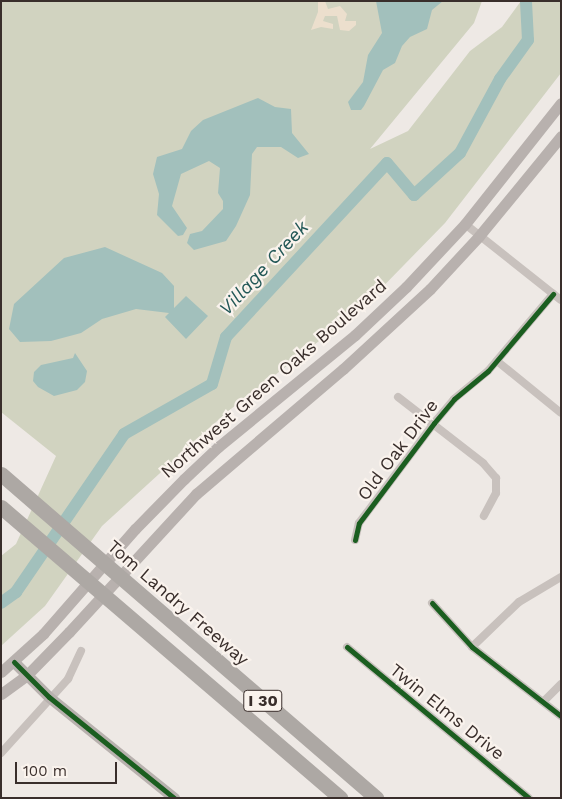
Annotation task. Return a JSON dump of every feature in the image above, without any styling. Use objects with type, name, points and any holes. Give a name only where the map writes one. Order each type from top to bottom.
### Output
[{"type":"highway","name":"Tom Landry Freeway","points":[[1,474],[376,798]]},
{"type":"highway","name":"I 30","points":[[1,507],[340,798]]},
{"type":"main road","name":"Northwest Green Oaks Boulevard","points":[[1,672],[14,662],[184,479],[218,447],[355,335],[464,224],[561,103]]},
{"type":"main road","name":"Northwest Green Oaks Boulevard","points":[[1,694],[26,676],[196,494],[388,329],[479,236],[561,136]]},
{"type":"main road","points":[[14,662],[49,697],[174,798]]},
{"type":"street","points":[[464,224],[561,300]]},
{"type":"street","name":"Old Oak Drive","points":[[355,540],[359,523],[434,423],[454,399],[498,361],[553,294]]},
{"type":"street","points":[[498,361],[561,413]]},
{"type":"street","points":[[398,398],[434,423],[482,463],[496,478],[496,493],[484,516]]},
{"type":"street","points":[[472,647],[519,602],[561,577]]},
{"type":"street","points":[[432,603],[472,647],[561,716]]},
{"type":"street","name":"Twin Elms Drive","points":[[347,648],[529,798]]},
{"type":"street","points":[[1,753],[49,697],[68,679],[81,650]]},
{"type":"street","points":[[543,702],[561,684]]},
{"type":"green space","points":[[1,1],[482,1],[474,23],[370,149],[408,131],[470,51],[502,27],[521,1],[561,1],[561,73],[445,223],[363,307],[227,412],[102,526],[45,606],[1,646],[1,556],[16,544],[56,456],[1,412]]},
{"type":"sand","points":[[318,1],[325,1],[328,9],[340,6],[347,14],[345,21],[356,21],[356,25],[349,31],[340,30],[337,16],[325,16],[323,21],[333,24],[333,29],[321,27],[311,30],[318,12]]},
{"type":"water","points":[[376,1],[443,1],[432,10],[427,29],[410,37],[402,46],[395,63],[383,70],[361,110],[351,110],[348,102],[363,82],[368,55],[382,33]]},
{"type":"water","points":[[258,98],[275,107],[291,109],[292,133],[309,154],[298,158],[281,147],[257,147],[252,154],[250,195],[236,226],[226,241],[194,250],[187,243],[190,234],[202,231],[223,209],[223,201],[218,193],[220,168],[209,161],[181,174],[172,206],[187,228],[183,235],[178,236],[157,215],[159,194],[153,174],[157,157],[182,149],[191,131],[203,120]]},
{"type":"water","points":[[105,247],[162,273],[174,286],[174,308],[186,296],[208,316],[186,339],[165,317],[169,313],[136,309],[102,319],[81,333],[51,341],[20,342],[9,329],[14,304],[64,258]]},
{"type":"water","points":[[75,353],[87,371],[85,382],[77,390],[54,396],[38,387],[33,381],[34,372],[41,365],[73,358]]},
{"type":"waterway","name":"Village Creek","points":[[1,603],[16,592],[124,434],[212,384],[226,337],[387,163],[414,195],[460,153],[500,79],[528,40],[526,1]]},
{"type":"cycle path","points":[[355,540],[359,523],[434,423],[454,399],[488,371],[553,294]]},
{"type":"cycle path","points":[[432,603],[472,647],[561,716]]},
{"type":"cycle path","points":[[347,647],[529,798]]},
{"type":"cycle path","points":[[14,662],[49,697],[174,798]]}]
